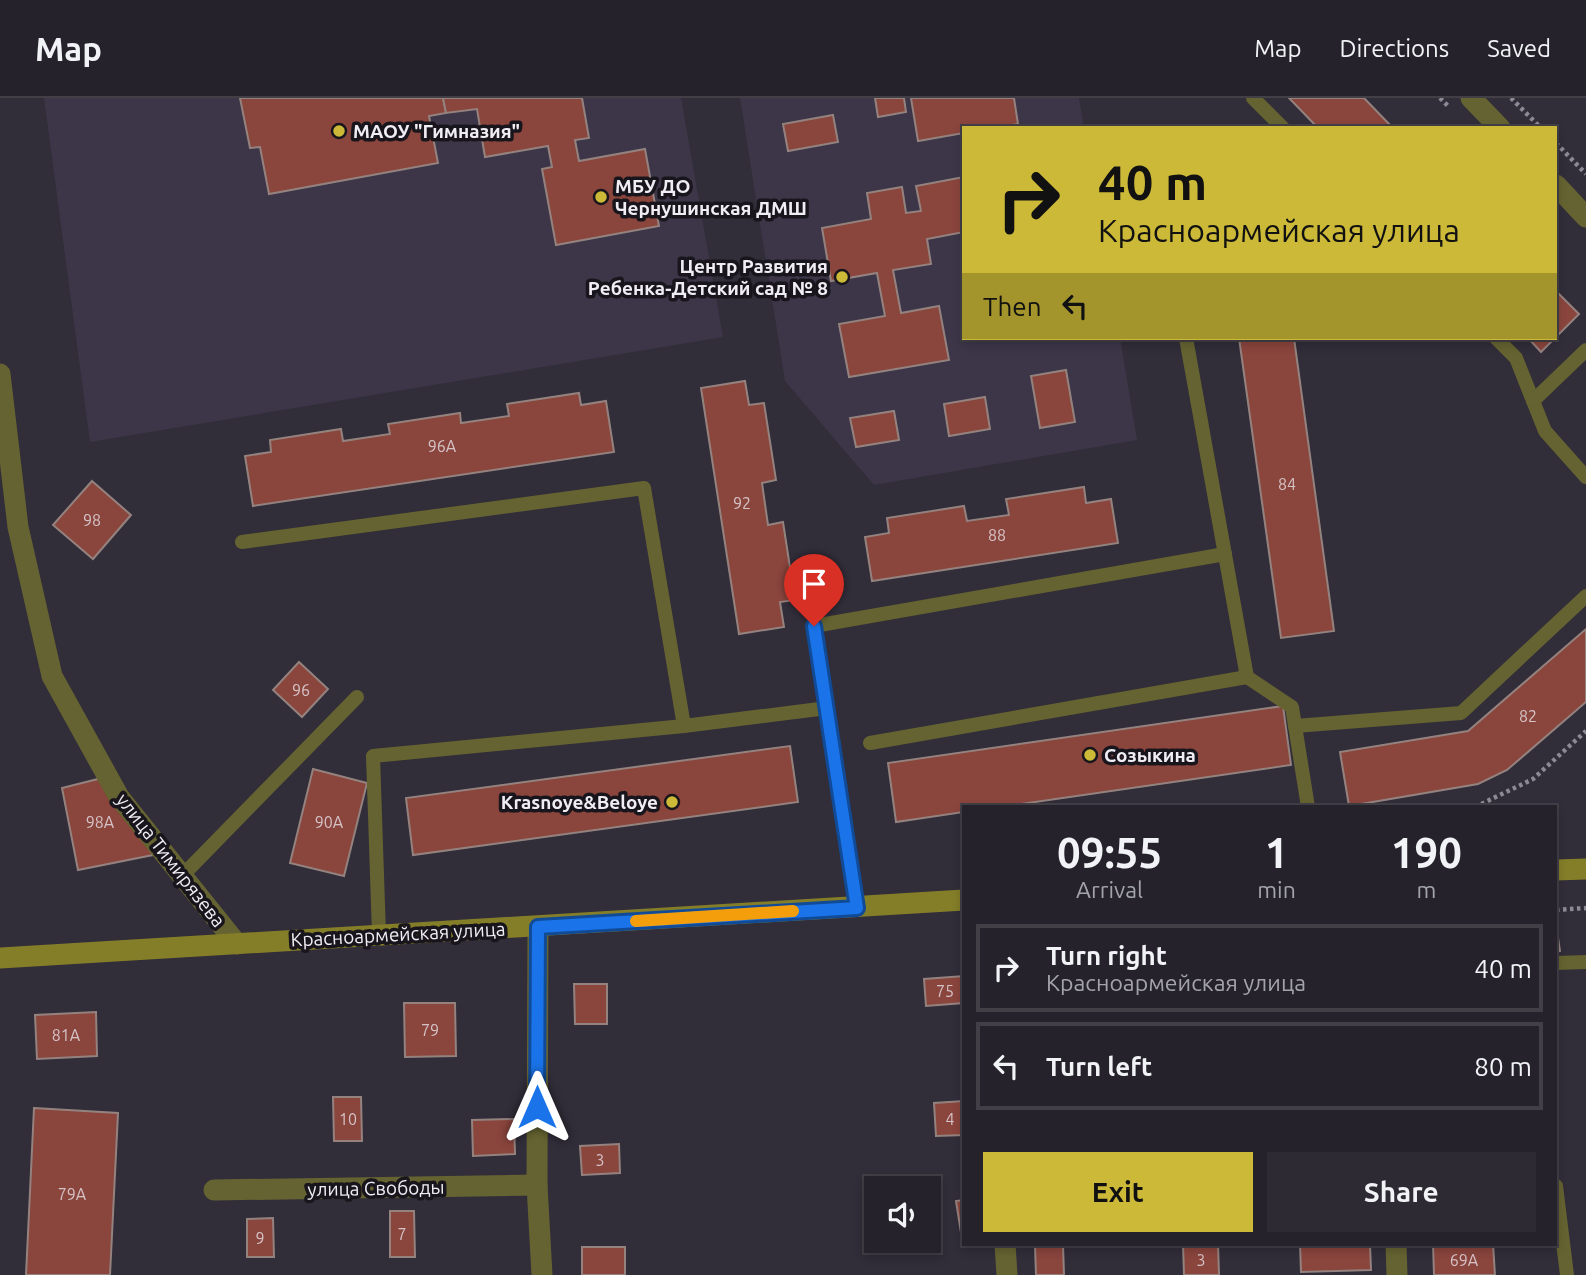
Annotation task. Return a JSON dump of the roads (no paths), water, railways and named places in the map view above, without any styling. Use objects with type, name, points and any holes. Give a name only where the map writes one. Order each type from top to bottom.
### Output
[{"type":"street","points":[[1471,98],[1498,126]]},
{"type":"street","points":[[1557,186],[1586,217]]},
{"type":"street","name":"улица Тимирязева","points":[[0,374],[18,527],[52,676],[119,797],[237,944]]},
{"type":"street","points":[[1557,870],[1586,869]]},
{"type":"street","name":"Красноармейская улица","points":[[0,958],[962,900]]},
{"type":"street","points":[[538,927],[537,1185],[542,1275]]},
{"type":"street","name":"улица Свободы","points":[[214,1191],[537,1185]]},
{"type":"street","points":[[1005,1246],[1007,1275]]},
{"type":"street","points":[[1396,1246],[1397,1275]]},
{"type":"lane","points":[[1253,98],[1281,126]]},
{"type":"lane","points":[[1186,340],[1247,677]]},
{"type":"lane","points":[[1498,340],[1516,358],[1545,431],[1586,477]]},
{"type":"lane","points":[[1533,401],[1586,350]]},
{"type":"lane","points":[[242,542],[644,488],[684,726]]},
{"type":"lane","points":[[857,908],[814,626],[1225,554]]},
{"type":"lane","points":[[1295,726],[1461,713],[1586,596]]},
{"type":"lane","points":[[870,743],[1247,677],[1292,707],[1308,805]]},
{"type":"lane","points":[[182,876],[357,697]]},
{"type":"lane","points":[[379,934],[373,756],[684,726],[827,708]]},
{"type":"lane","points":[[1557,964],[1586,962]]},
{"type":"lane","points":[[1557,1194],[1567,1275]]},
{"type":"place","name":"МАОУ \"Гимназия\"","points":[[339,131]]},
{"type":"place","name":"МБУ ДО Чернушинская ДМШ","points":[[601,197]]},
{"type":"place","name":"Центр Развития Ребенка-Детский сад № 8","points":[[842,277]]},
{"type":"place","name":"Созыкина","points":[[1090,755]]},
{"type":"place","name":"Krasnoye&Beloye","points":[[672,802]]}]
